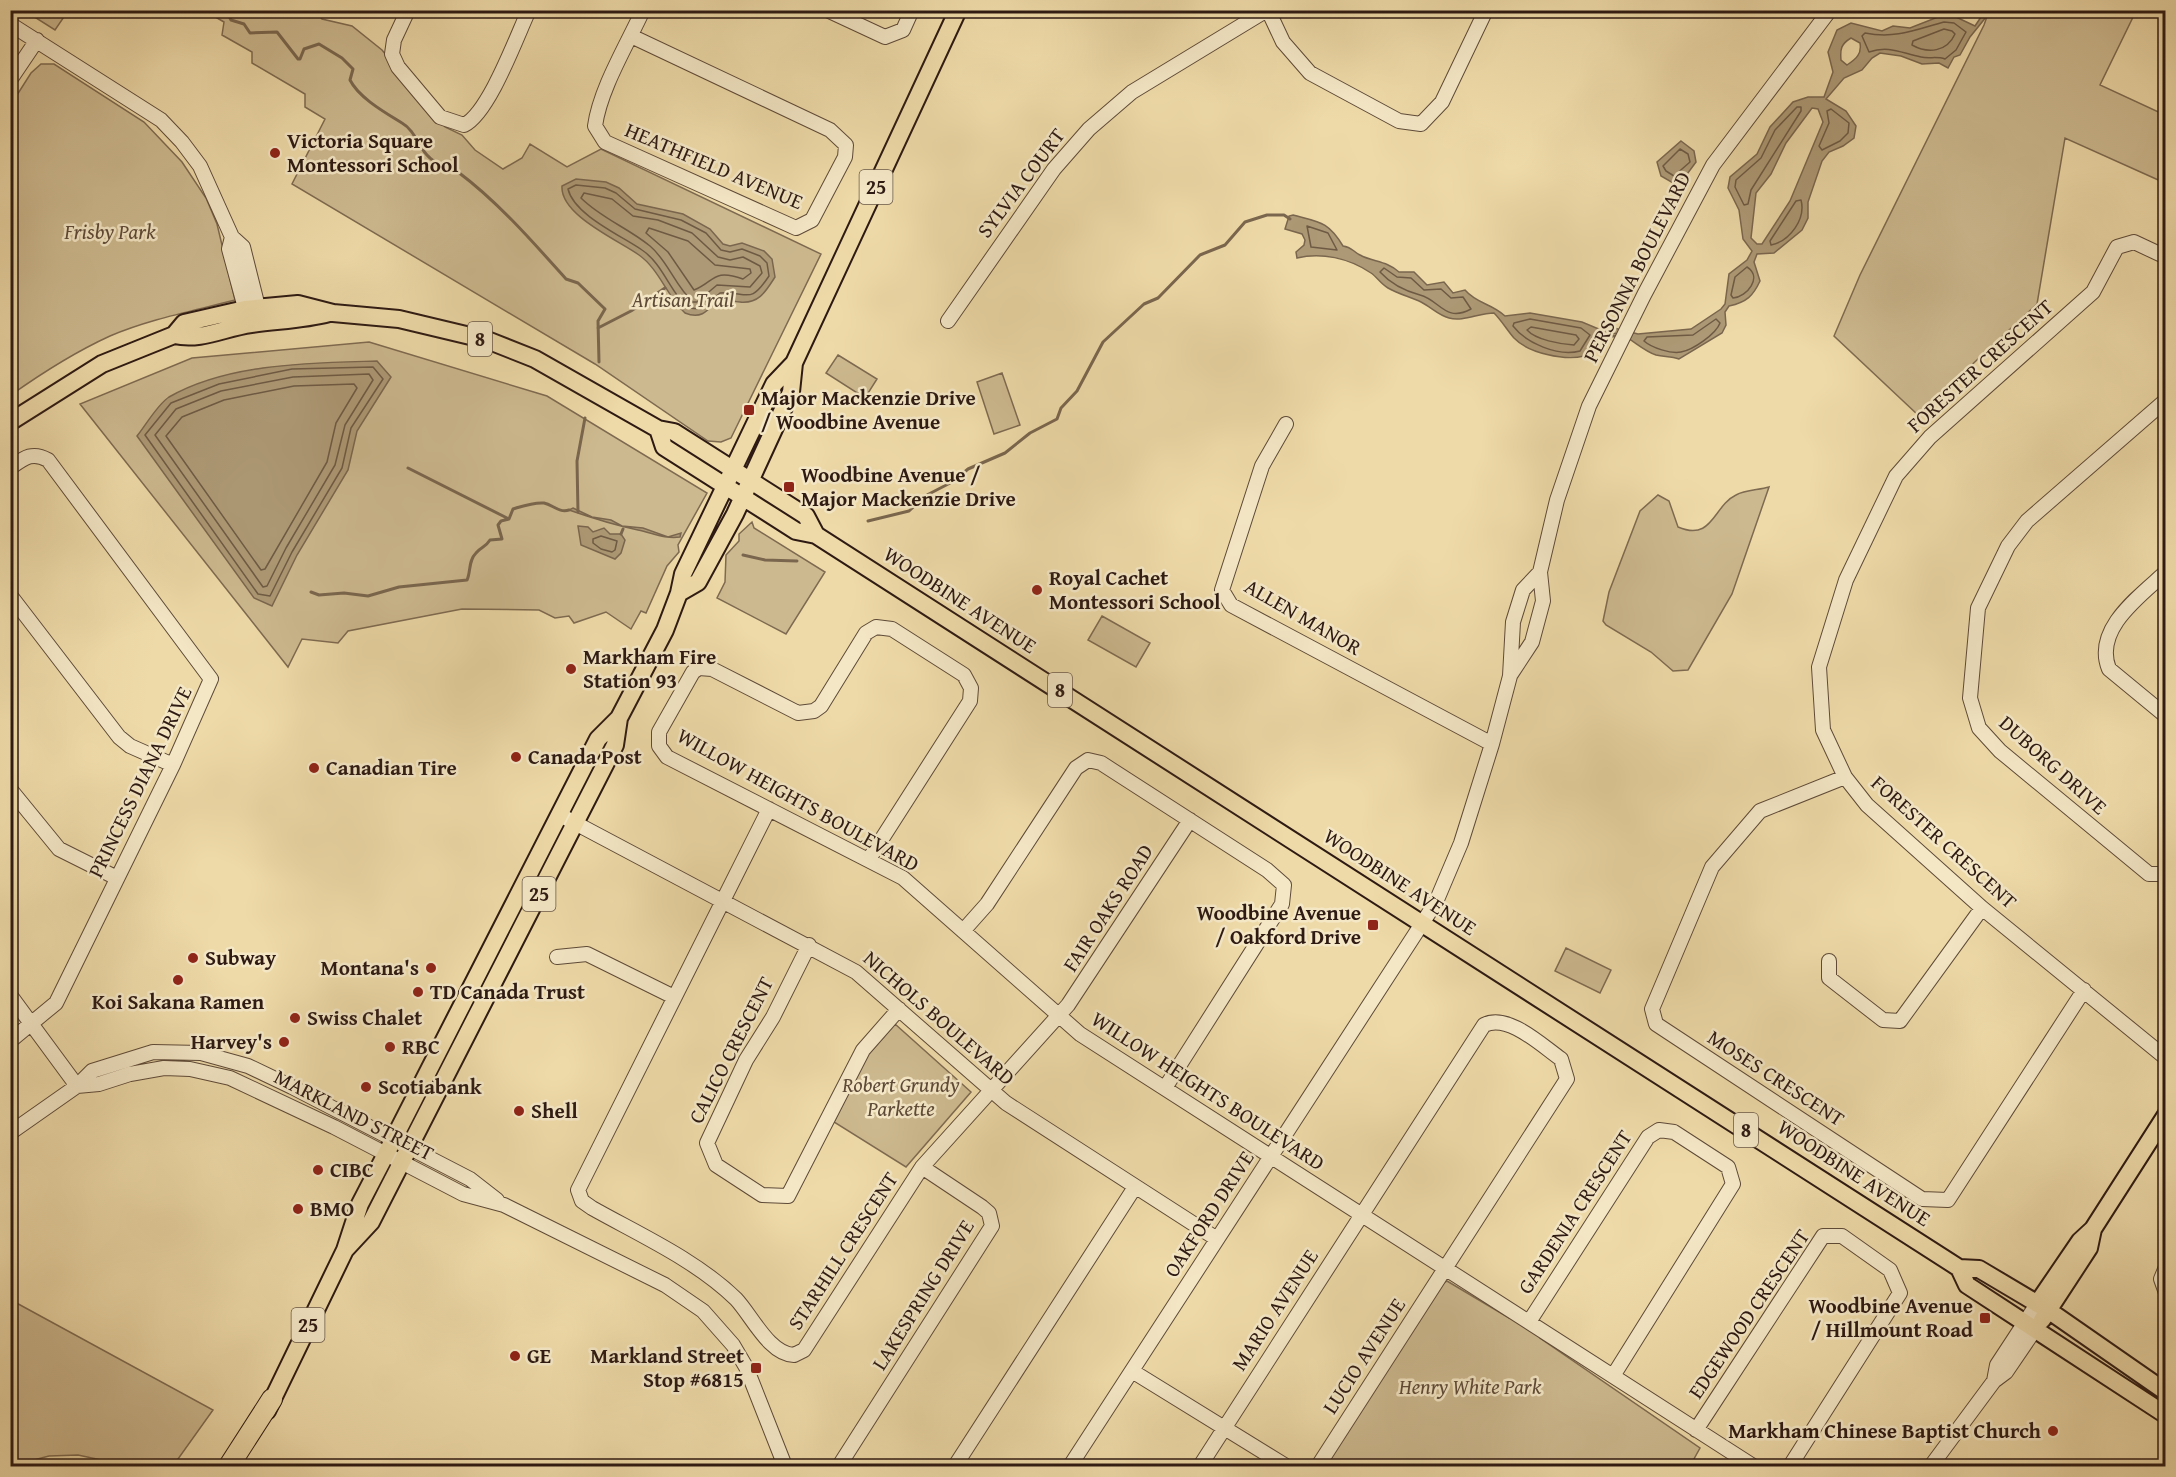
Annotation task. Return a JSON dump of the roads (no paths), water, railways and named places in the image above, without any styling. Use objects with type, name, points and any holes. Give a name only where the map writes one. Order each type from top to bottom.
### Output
[{"type":"highway","points":[[229,1467],[272,1399]]},
{"type":"main road","name":"25","points":[[679,593],[698,582],[750,481],[790,392],[794,363],[958,10]]},
{"type":"main road","name":"WOODBINE AVENUE","points":[[10,422],[102,364],[174,335],[184,323],[253,316],[298,304],[333,313],[399,319],[487,340],[544,364],[658,429],[675,432],[806,516],[816,535]]},
{"type":"main road","name":"25","points":[[240,1467],[345,1250],[360,1204],[598,738],[619,718],[665,630],[679,593],[682,574],[774,384],[794,363]]},
{"type":"main road","name":"WOODBINE AVENUE","points":[[658,429],[664,447],[742,497],[796,531],[816,535],[1204,781],[1423,925],[1959,1268],[1979,1269],[2042,1307],[2166,1392]]},
{"type":"main road","name":"25","points":[[345,1250],[371,1222],[615,745],[619,718]]},
{"type":"main road","points":[[2031,1325],[2042,1307],[2089,1248],[2093,1229],[2166,1115]]},
{"type":"main road","name":"WOODBINE AVENUE","points":[[1959,1268],[1967,1285],[2166,1415]]},
{"type":"street","points":[[408,10],[394,40],[392,54],[398,67],[440,117],[464,125],[472,122],[485,105],[529,10]]},
{"type":"street","name":"HEATHFIELD AVENUE","points":[[631,36],[830,130],[840,138],[846,145],[845,157],[812,220],[796,228],[605,142],[595,126],[597,112],[631,36],[643,10]]},
{"type":"street","points":[[827,10],[885,37],[903,30],[912,10]]},
{"type":"street","points":[[1268,10],[1283,42],[1310,73],[1399,121],[1421,124],[1442,102],[1486,10]]},
{"type":"street","name":"SYLVIA COURT","points":[[948,321],[1054,169],[1089,129],[1132,92],[1268,10]]},
{"type":"street","name":"PERSONNA BOULEVARD","points":[[1510,676],[1532,642],[1542,601],[1540,572],[1557,500],[1589,406],[1644,295],[1713,165],[1830,10]]},
{"type":"street","points":[[10,24],[161,120],[200,166],[232,237],[243,247],[253,316]]},
{"type":"street","points":[[10,80],[37,40]]},
{"type":"street","name":"FORESTER CRESCENT","points":[[2166,256],[2134,242],[2117,247],[2093,292],[1930,437],[1896,476],[1846,580],[1819,667],[1823,730],[1845,777],[1867,805],[1982,908],[2166,1058]]},
{"type":"street","name":"DUBORG DRIVE","points":[[2166,400],[2027,521],[2008,546],[1978,608],[1970,698],[1979,728],[2000,751],[2149,874],[2166,874]]},
{"type":"street","name":"ALLEN MANOR","points":[[1286,424],[1262,466],[1222,590],[1231,605],[1491,744]]},
{"type":"street","name":"PRINCESS DIANA DRIVE","points":[[10,468],[27,456],[35,455],[48,460],[209,674],[209,689],[56,1003],[10,1041]]},
{"type":"street","name":"PERSONNA BOULEVARD","points":[[1423,925],[1436,902],[1461,843],[1491,744],[1510,676],[1513,622],[1523,590],[1540,572]]},
{"type":"street","points":[[2166,572],[2117,617],[2104,658],[2109,669],[2166,716]]},
{"type":"street","points":[[10,595],[119,737],[130,746],[173,765]]},
{"type":"street","name":"WILLOW HEIGHTS BOULEVARD","points":[[869,859],[970,701],[969,682],[964,675],[892,629],[876,627],[866,633],[821,706],[806,713],[791,710],[712,669],[699,668],[688,677],[657,739],[667,757],[869,859],[912,885],[1058,1016],[1165,1088],[1753,1467]]},
{"type":"street","points":[[963,930],[992,896],[1076,768],[1088,760],[1101,764],[1267,870],[1284,885],[1285,894],[1276,914],[1165,1088]]},
{"type":"street","name":"MOSES CRESCENT","points":[[1845,777],[1760,811],[1712,867],[1652,1009],[1656,1024],[1922,1199],[1948,1200],[2084,990]]},
{"type":"street","points":[[10,789],[59,849],[117,878]]},
{"type":"street","name":"STARHILL CRESCENT","points":[[769,809],[578,1191],[582,1200],[592,1208],[712,1279],[738,1302],[777,1349],[794,1356],[804,1350],[922,1167],[1058,1016]]},
{"type":"street","name":"NICHOLS BOULEVARD","points":[[560,815],[722,902],[809,945],[856,972],[1024,1116],[1217,1239]]},
{"type":"street","name":"FAIR OAKS ROAD","points":[[1058,1016],[1078,992],[1190,820]]},
{"type":"street","points":[[1829,961],[1830,978],[1883,1020],[1900,1021],[1982,908]]},
{"type":"street","name":"OAKFORD DRIVE","points":[[1070,1467],[1423,925]]},
{"type":"street","name":"CALICO CRESCENT","points":[[809,945],[773,1017],[746,1060],[707,1143],[716,1165],[762,1195],[788,1196],[863,1050],[899,1009]]},
{"type":"street","points":[[557,957],[587,954],[674,997]]},
{"type":"street","points":[[10,995],[77,1086]]},
{"type":"street","name":"MARIO AVENUE","points":[[1200,1467],[1484,1025],[1499,1022],[1514,1028],[1561,1059],[1567,1079],[1445,1269]]},
{"type":"street","name":"MARKLAND STREET","points":[[10,1133],[77,1086],[92,1071],[142,1054],[162,1051],[201,1053],[256,1070],[405,1155],[463,1194],[504,1205],[603,1252],[684,1296],[719,1327],[746,1367],[785,1467]]},
{"type":"street","name":"GARDENIA CRESCENT","points":[[1529,1322],[1648,1137],[1659,1130],[1674,1132],[1728,1167],[1734,1185],[1612,1376]]},
{"type":"street","name":"LAKESPRING DRIVE","points":[[839,1467],[992,1227],[989,1213],[982,1207],[922,1167]]},
{"type":"street","points":[[955,1467],[1135,1187]]},
{"type":"street","name":"EDGEWOOD CRESCENT","points":[[1696,1430],[1823,1236],[1842,1236],[1890,1270],[1900,1293],[1790,1467]]},
{"type":"street","points":[[2166,1267],[2162,1279],[2166,1293]]},
{"type":"street","name":"LUCIO AVENUE","points":[[1318,1467],[1445,1269]]},
{"type":"street","points":[[1931,1467],[1994,1381],[1997,1365],[2031,1325]]},
{"type":"street","points":[[1132,1371],[1286,1467]]},
{"type":"water","points":[[1985,11],[1991,11],[1970,37],[1960,55],[1954,57],[1948,68],[1939,63],[1922,64],[1901,56],[1880,53],[1872,58],[1862,70],[1844,78],[1826,99],[1846,111],[1856,126],[1854,138],[1829,152],[1822,161],[1808,202],[1808,218],[1802,230],[1774,253],[1757,254],[1754,262],[1760,281],[1755,291],[1749,298],[1729,306],[1725,312],[1726,325],[1722,333],[1679,359],[1656,355],[1628,338],[1614,333],[1596,337],[1584,356],[1567,357],[1537,352],[1514,338],[1494,313],[1460,319],[1449,318],[1421,302],[1388,288],[1371,273],[1354,263],[1325,256],[1297,258],[1296,252],[1304,245],[1305,240],[1302,234],[1285,229],[1289,216],[1316,221],[1333,232],[1343,246],[1360,255],[1390,266],[1399,272],[1414,272],[1427,285],[1444,282],[1453,293],[1465,290],[1474,298],[1495,308],[1505,316],[1530,313],[1582,322],[1601,330],[1614,328],[1638,334],[1691,329],[1725,304],[1729,274],[1747,260],[1752,251],[1743,239],[1739,210],[1728,188],[1730,177],[1757,154],[1770,127],[1793,102],[1808,97],[1824,97],[1833,72],[1828,52],[1837,30],[1851,23],[1882,31],[1893,26],[1910,28],[1943,15],[1956,17],[1975,26]],"holes":[[[1851,38],[1860,43],[1860,50],[1856,58],[1847,65],[1841,60],[1841,50],[1845,42]],[[1812,108],[1818,109],[1823,122],[1790,201],[1762,244],[1757,244],[1751,238],[1756,193],[1771,174],[1786,143]]]},
{"type":"water","points":[[1681,141],[1694,151],[1696,162],[1685,177],[1673,183],[1661,176],[1657,162]]},
{"type":"water","points":[[576,179],[606,182],[619,188],[637,204],[683,214],[710,229],[723,244],[730,246],[742,243],[764,251],[772,259],[775,277],[765,292],[752,301],[737,302],[720,298],[708,310],[700,314],[685,313],[646,261],[592,226],[570,207],[564,197],[562,186]]},
{"type":"water","points":[[377,361],[391,377],[357,431],[348,470],[297,555],[272,606],[254,598],[137,436],[156,410],[169,397],[217,377],[297,364]]},
{"type":"water","points":[[573,508],[592,517],[611,520],[622,526],[643,528],[667,537],[664,536],[612,524],[569,510]]},
{"type":"water","points":[[578,526],[588,527],[593,532],[604,528],[610,534],[621,534],[625,540],[621,553],[615,559],[581,545]]},
{"type":"water","points":[[681,533],[680,537],[669,537],[668,537]]},
{"type":"waterway","points":[[226,10],[231,20],[244,24],[250,33],[277,32],[298,59],[304,49],[319,44],[342,58],[353,69],[350,80],[360,93],[407,126],[426,154],[433,160],[458,172],[487,196],[566,279],[578,283],[605,309],[598,321],[599,362]]},
{"type":"waterway","points":[[868,521],[909,511],[925,496],[954,481],[968,469],[1005,453],[1030,433],[1057,419],[1061,408],[1077,391],[1103,342],[1144,304],[1158,298],[1200,255],[1225,245],[1245,222],[1267,215],[1284,215],[1290,219]]},
{"type":"waterway","points":[[598,328],[631,311],[665,288]]},
{"type":"waterway","points":[[1595,336],[1618,336]]},
{"type":"waterway","points":[[578,512],[577,461],[585,418]]},
{"type":"waterway","points":[[408,468],[507,518]]},
{"type":"waterway","points":[[311,592],[319,595],[344,593],[368,596],[399,587],[467,580],[473,556],[490,540],[502,539],[498,525],[501,521],[509,519],[513,509],[528,504],[544,503],[562,510],[569,510]]},
{"type":"waterway","points":[[621,534],[623,529]]},
{"type":"waterway","points":[[743,555],[765,560],[797,561]]},
{"type":"place","name":"Victoria Square Montessori School","points":[[275,153]]},
{"type":"place","name":"Major Mackenzie Drive / Woodbine Avenue","points":[[749,410]]},
{"type":"place","name":"Woodbine Avenue / Major Mackenzie Drive","points":[[789,487]]},
{"type":"place","name":"Royal Cachet Montessori School","points":[[1037,590]]},
{"type":"place","name":"Markham Fire Station 93","points":[[571,669]]},
{"type":"place","name":"Canada Post","points":[[516,757]]},
{"type":"place","name":"Canadian Tire","points":[[314,768]]},
{"type":"place","name":"Woodbine Avenue / Oakford Drive","points":[[1373,925]]},
{"type":"place","name":"Subway","points":[[193,958]]},
{"type":"place","name":"Montana's","points":[[431,968]]},
{"type":"place","name":"Koi Sakana Ramen","points":[[178,980]]},
{"type":"place","name":"TD Canada Trust","points":[[418,992]]},
{"type":"place","name":"Swiss Chalet","points":[[295,1018]]},
{"type":"place","name":"Harvey's","points":[[284,1042]]},
{"type":"place","name":"RBC","points":[[390,1047]]},
{"type":"place","name":"Scotiabank","points":[[366,1087]]},
{"type":"place","name":"Shell","points":[[519,1111]]},
{"type":"place","name":"CIBC","points":[[318,1170]]},
{"type":"place","name":"BMO","points":[[298,1209]]},
{"type":"place","name":"Woodbine Avenue / Hillmount Road","points":[[1985,1318]]},
{"type":"place","name":"GE","points":[[515,1356]]},
{"type":"place","name":"Markland Street Stop #6815","points":[[756,1368]]},
{"type":"place","name":"Markham Chinese Baptist Church","points":[[2053,1431]]},
{"type":"park label","name":"Frisby Park","points":[[110,232]]},
{"type":"park label","name":"Artisan Trail","points":[[683,300]]},
{"type":"park label","name":"Robert Grundy Parkette","points":[[901,1097]]},
{"type":"park label","name":"Henry White Park","points":[[1470,1387]]}]
